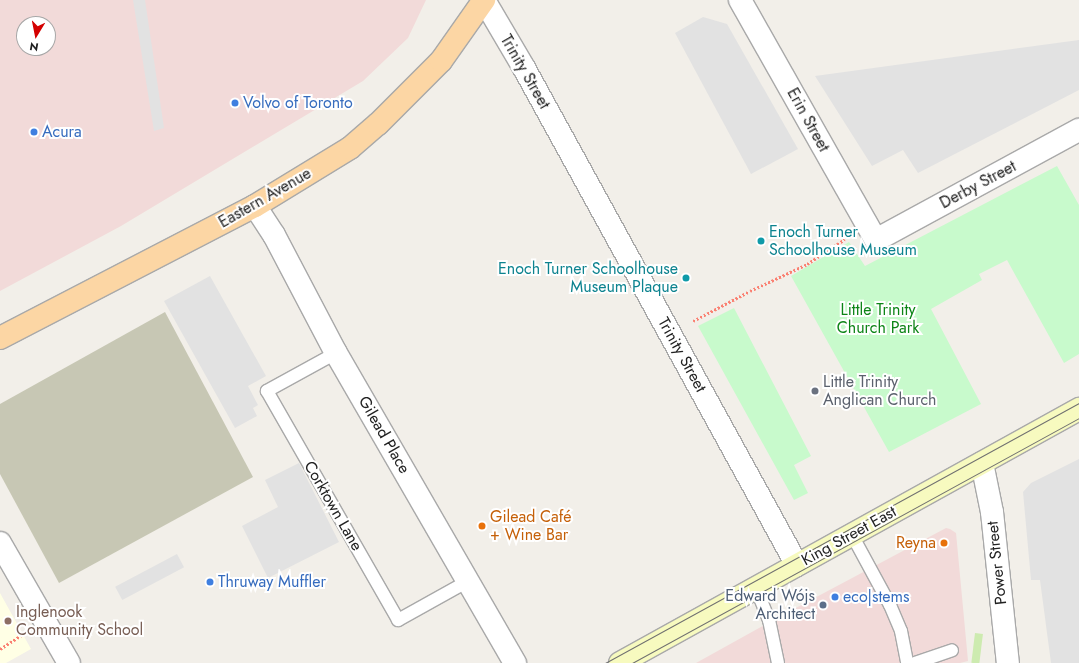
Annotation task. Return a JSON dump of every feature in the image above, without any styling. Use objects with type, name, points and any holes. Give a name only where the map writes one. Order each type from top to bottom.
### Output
[{"type":"main road","name":"Eastern Avenue","points":[[0,338],[255,206],[350,148],[378,124],[441,61],[484,0]]},
{"type":"main road","name":"King Street East","points":[[620,663],[1079,409]]},
{"type":"street","name":"Trinity Street","points":[[484,0],[524,68],[797,565]]},
{"type":"street","name":"Erin Street","points":[[740,0],[876,240]]},
{"type":"street","name":"Derby Street","points":[[876,240],[1079,130]]},
{"type":"street","name":"Gilead Place","points":[[255,206],[274,235],[336,353],[515,663]]},
{"type":"street","name":"Power Street","points":[[982,463],[992,512],[1008,663]]},
{"type":"street","points":[[0,543],[69,663]]},
{"type":"lane","name":"Corktown Lane","points":[[336,353],[267,392],[398,620],[468,580]]},
{"type":"lane","points":[[852,535],[890,605],[901,631],[907,663]]},
{"type":"lane","points":[[756,588],[769,620],[778,663]]},
{"type":"lane","points":[[916,663],[952,650]]},
{"type":"path","points":[[690,323],[750,291],[807,264],[848,237]]},
{"type":"path","points":[[0,649],[27,632]]},
{"type":"shaded area","points":[[0,0],[426,0],[408,38],[363,81],[121,226],[0,291]]},
{"type":"shaded area","points":[[133,0],[145,0],[164,128],[154,131]]},
{"type":"shaded area","points":[[703,17],[727,24],[798,149],[751,174],[675,33]]},
{"type":"shaded area","points":[[1079,40],[1079,90],[918,173],[903,150],[872,166],[815,76]]},
{"type":"shaded area","points":[[210,276],[266,376],[248,386],[258,405],[253,408],[257,416],[235,428],[164,301]]},
{"type":"shaded area","points":[[165,312],[253,477],[59,583],[0,474],[0,404]]},
{"type":"shaded area","points":[[1079,459],[1079,663],[1051,663],[1040,580],[1031,580],[1023,492],[1031,483]]},
{"type":"shaded area","points":[[299,463],[339,542],[268,578],[242,526],[278,507],[265,480]]},
{"type":"shaded area","points":[[946,528],[956,533],[968,661],[960,663],[696,663],[777,618]]},
{"type":"shaded area","points":[[177,554],[184,567],[122,600],[115,587]]},
{"type":"shaded area","name":"Inglenook Community School","points":[[0,593],[31,649],[6,663],[0,663]]},
{"type":"green space","name":"Little Trinity Church Park","points":[[1057,166],[1079,205],[1079,354],[1064,363],[1007,260],[979,274],[982,280],[931,309],[981,404],[889,452],[791,276],[849,242],[865,266]]},
{"type":"green space","points":[[734,308],[811,456],[794,465],[808,493],[794,500],[698,326]]},
{"type":"green space","points":[[975,633],[983,634],[979,663],[971,663]]},
{"type":"tram line","points":[[605,663],[1079,403]]},
{"type":"tram line","points":[[632,663],[1079,418]]},
{"type":"place","name":"Volvo of Toronto","points":[[235,103]]},
{"type":"place","name":"Acura","points":[[34,132]]},
{"type":"place","name":"Enoch Turner Schoolhouse Museum","points":[[761,241]]},
{"type":"place","name":"Enoch Turner Schoolhouse Museum Plaque","points":[[686,278]]},
{"type":"place","name":"Little Trinity Anglican Church","points":[[815,391]]},
{"type":"place","name":"Gilead Café + Wine Bar","points":[[482,526]]},
{"type":"place","name":"Reyna","points":[[944,543]]},
{"type":"place","name":"Thruway Muffler","points":[[210,582]]},
{"type":"place","name":"eco|stems","points":[[835,597]]},
{"type":"place","name":"Edward Wójs Architect","points":[[823,605]]},
{"type":"place","name":"Inglenook Community School","points":[[8,621]]}]
